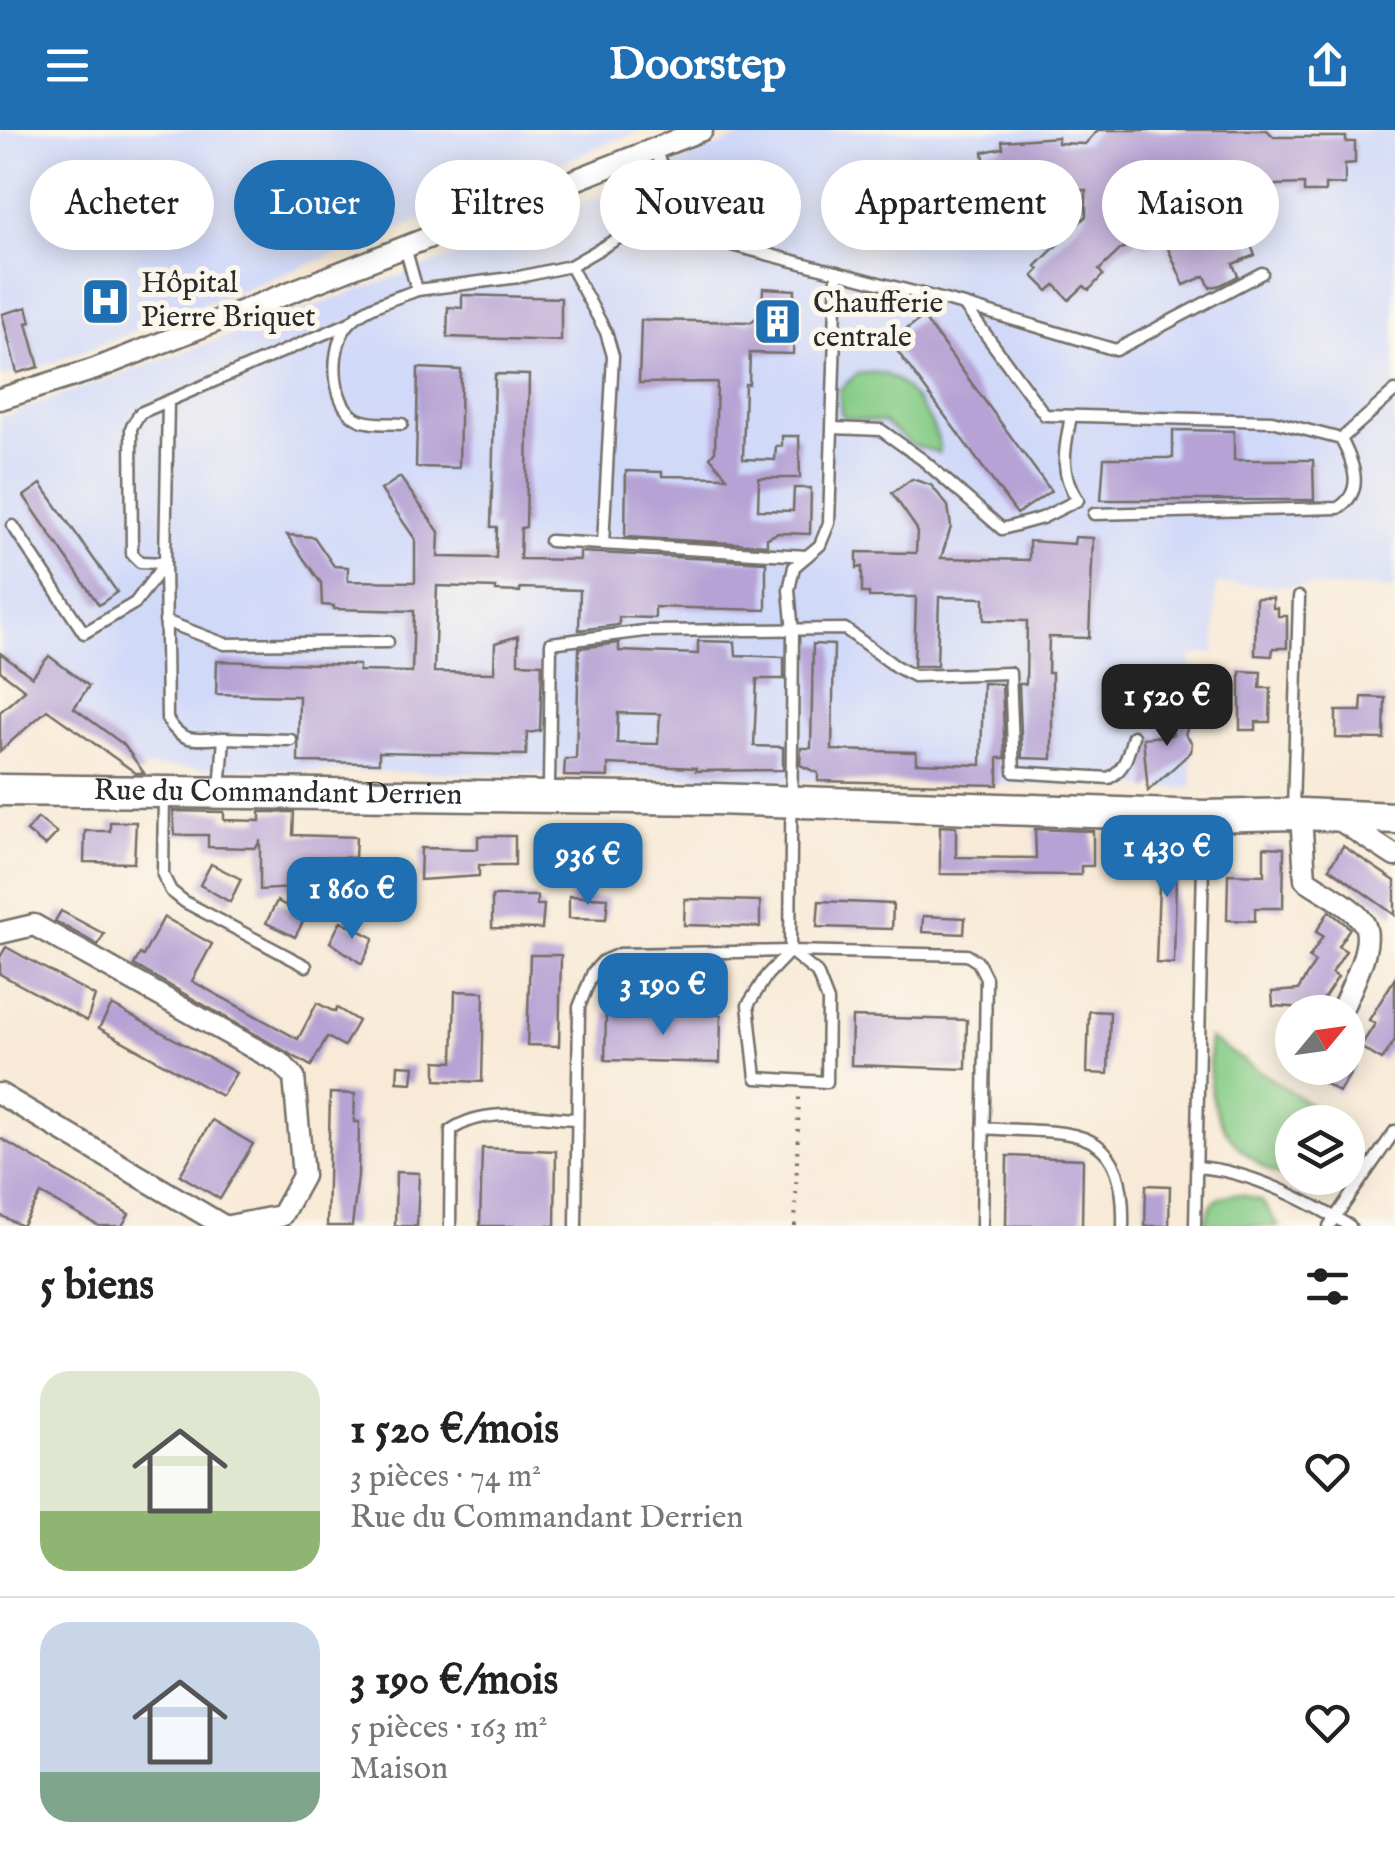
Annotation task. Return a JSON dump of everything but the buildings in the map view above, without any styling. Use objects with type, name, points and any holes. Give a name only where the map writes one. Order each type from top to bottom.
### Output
[{"type":"main road","name":"Rue du Commandant Derrien","points":[[0,790],[790,802],[1204,816],[1306,814],[1395,818]]},
{"type":"street","points":[[0,399],[94,369],[702,130]]},
{"type":"street","points":[[1348,995],[1367,946],[1368,932],[1362,919],[1305,879],[1306,814],[1355,828],[1395,856]]},
{"type":"street","points":[[0,934],[34,926],[282,1064],[294,1077],[303,1176],[282,1216],[226,1226],[0,1094]]},
{"type":"lane","points":[[654,150],[659,160]]},
{"type":"lane","points":[[405,247],[417,290]]},
{"type":"lane","points":[[165,563],[140,562],[132,554],[131,428],[140,413],[417,290],[570,266],[600,249]]},
{"type":"lane","points":[[751,250],[964,305],[1116,350],[1262,274]]},
{"type":"lane","points":[[570,266],[606,332],[614,356],[603,544]]},
{"type":"lane","points":[[790,951],[817,973],[828,1001],[827,1082],[756,1078],[748,1005],[766,975],[790,951],[790,590],[794,567],[820,544],[829,523],[837,272]]},
{"type":"lane","points":[[964,305],[1045,416],[1272,421],[1341,439],[1352,460],[1356,484],[1350,501],[1338,508],[1094,514]]},
{"type":"lane","points":[[349,323],[338,342],[338,394],[358,420],[402,424]]},
{"type":"lane","points":[[1341,439],[1395,392]]},
{"type":"lane","points":[[168,401],[167,719],[176,734],[187,739],[291,740]]},
{"type":"lane","points":[[833,428],[881,430],[923,460],[1002,529],[1042,518],[1078,500],[1066,483],[1062,463],[1071,416]]},
{"type":"lane","points":[[12,526],[84,633],[136,603],[165,563]]},
{"type":"lane","points":[[550,541],[808,556]]},
{"type":"lane","points":[[1299,597],[1306,814]]},
{"type":"lane","points":[[166,621],[224,644],[388,642]]},
{"type":"lane","points":[[549,784],[550,643],[644,631],[793,632],[845,628],[914,676],[1010,673],[1014,772],[1109,778],[1125,762],[1133,736]]},
{"type":"lane","points":[[220,794],[224,738]]},
{"type":"lane","points":[[164,792],[163,876],[171,890],[184,902],[306,966]]},
{"type":"lane","points":[[1196,1226],[1204,816]]},
{"type":"lane","points":[[576,1226],[580,1007],[586,985],[603,961],[619,954],[790,951],[967,955],[978,962],[986,978],[982,1226]]},
{"type":"lane","points":[[450,1226],[451,1130],[482,1116],[577,1119]]},
{"type":"lane","points":[[983,1128],[1087,1136],[1108,1152],[1119,1175],[1124,1194],[1123,1226]]},
{"type":"lane","points":[[1332,1222],[1395,1132]]},
{"type":"lane","points":[[1197,1167],[1218,1168],[1281,1190],[1332,1222],[1350,1226]]},
{"type":"path","points":[[795,1226],[799,1081]]},
{"type":"shaded area","points":[[0,130],[641,130],[568,160],[415,160],[415,223],[395,231],[395,160],[234,160],[234,250],[346,250],[43,366],[0,378]]},
{"type":"shaded area","points":[[756,130],[1395,130],[1395,589],[1216,584],[1215,653],[1191,655],[1192,788],[139,767],[124,745],[0,653],[0,417],[472,250],[580,250],[580,205],[600,196],[600,250],[801,250],[801,160],[685,160]]},
{"type":"green space","points":[[857,374],[885,374],[906,389],[930,422],[939,453],[913,445],[883,422],[846,418],[841,413],[839,390]]},
{"type":"green space","points":[[1209,1038],[1275,1081],[1275,1085],[1311,1105],[1275,1105],[1275,1173],[1251,1158],[1226,1131],[1211,1089]]},
{"type":"green space","points":[[1238,1194],[1261,1200],[1279,1226],[1204,1226],[1214,1202]]},
{"type":"place","name":"Hôpital Pierre Briquet","points":[[106,301]]},
{"type":"place","name":"Chaufferie centrale","points":[[778,321]]}]
